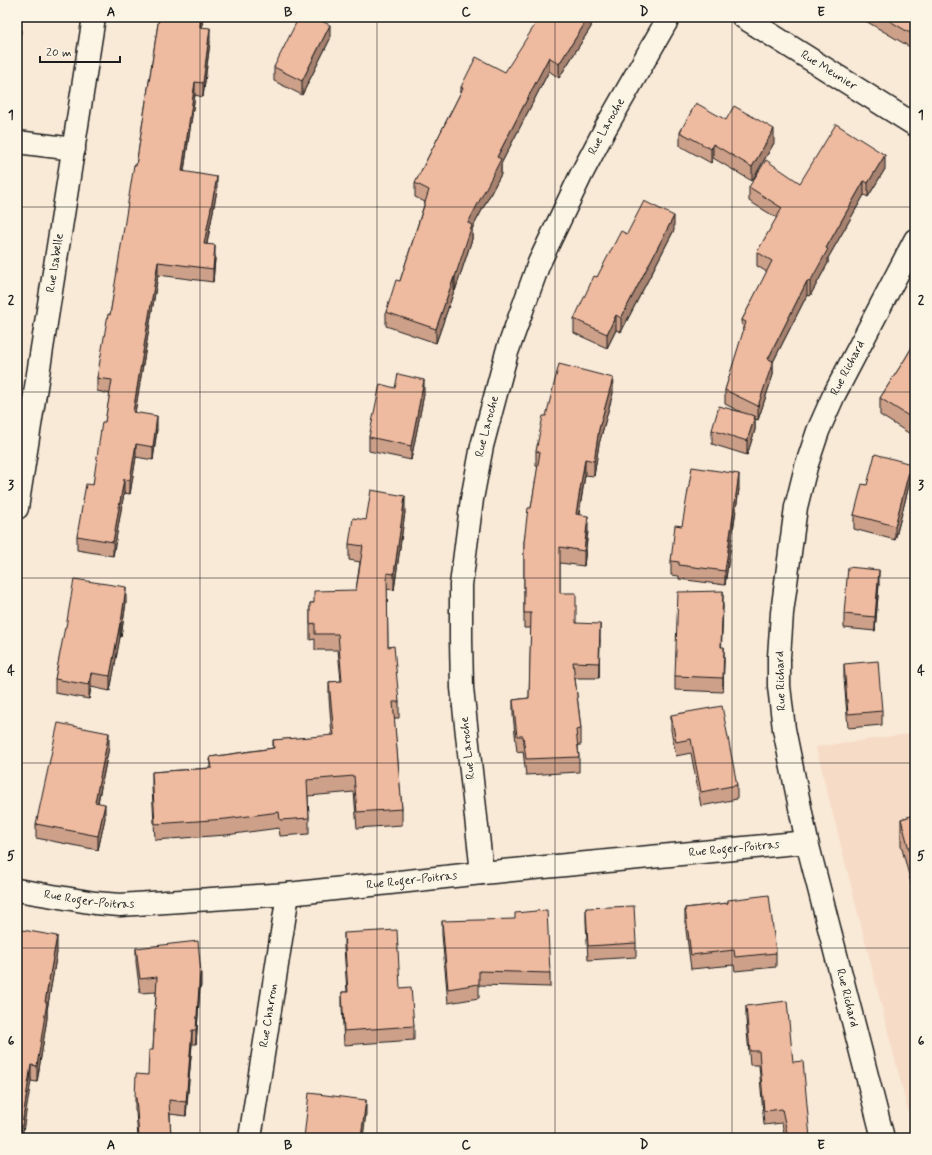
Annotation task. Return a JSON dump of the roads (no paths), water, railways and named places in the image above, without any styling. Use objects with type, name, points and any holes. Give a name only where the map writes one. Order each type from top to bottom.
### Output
[{"type":"street","name":"Rue Isabelle","points":[[17,508],[94,17]]},
{"type":"street","name":"Rue Laroche","points":[[482,873],[462,688],[461,639],[461,585],[472,499],[482,446],[507,352],[539,263],[581,175],[605,129],[669,17]]},
{"type":"street","name":"Rue Meunier","points":[[743,17],[915,125]]},
{"type":"street","points":[[17,142],[74,149]]},
{"type":"street","name":"Rue Richard","points":[[883,1138],[807,842],[784,729],[779,686],[782,614],[796,508],[806,467],[818,431],[849,365],[915,240]]},
{"type":"street","name":"Rue Roger-Poitras","points":[[17,890],[95,903],[120,905],[288,894],[482,873],[807,842]]},
{"type":"street","name":"Rue Charron","points":[[250,1138],[288,894]]}]
